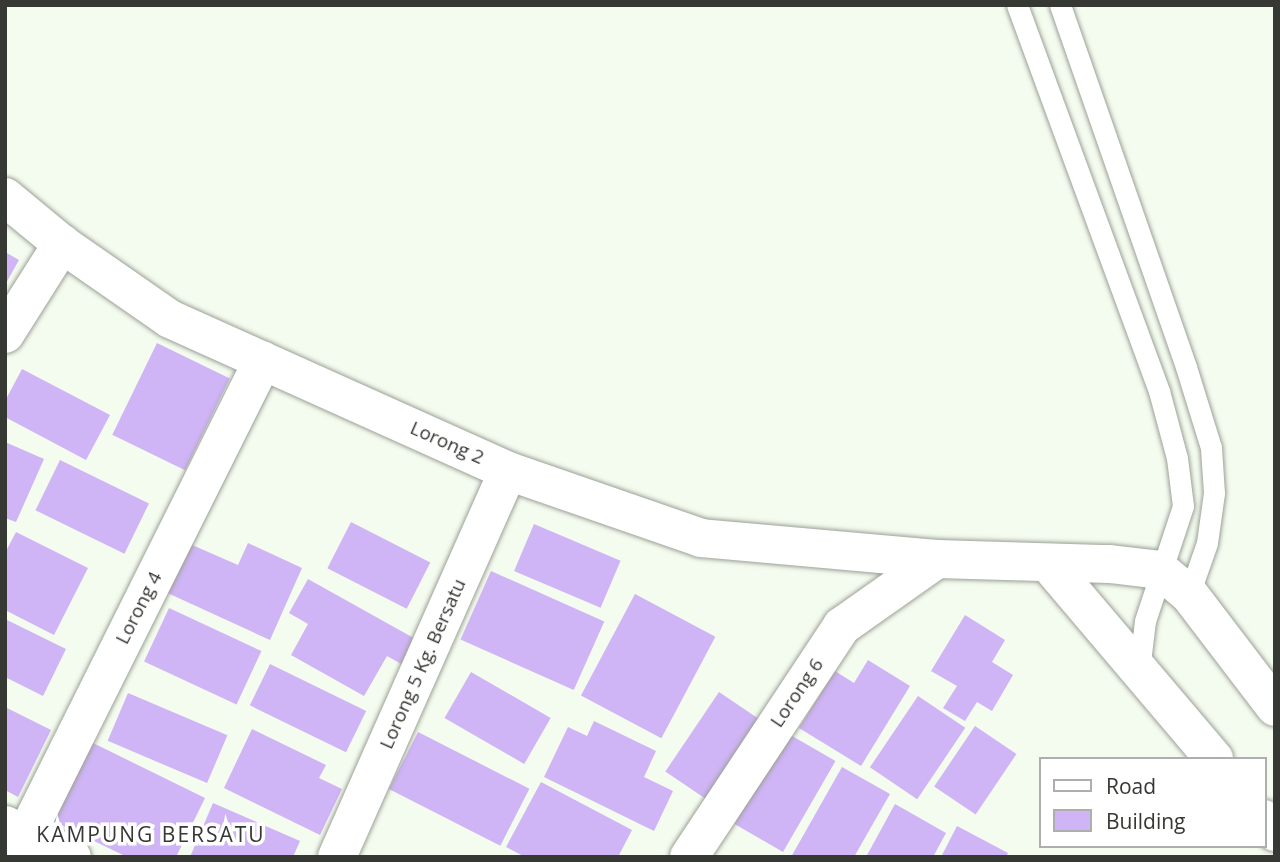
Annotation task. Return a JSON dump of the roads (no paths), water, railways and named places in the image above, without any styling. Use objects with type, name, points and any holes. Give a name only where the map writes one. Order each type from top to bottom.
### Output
[{"type":"street","name":"Lorong 2","points":[[5,197],[62,244],[170,318],[508,471],[701,538],[937,559],[1110,564],[1160,570]]},
{"type":"street","points":[[5,334],[62,244]]},
{"type":"street","name":"Lorong 4","points":[[15,839],[263,360]]},
{"type":"street","name":"Lorong 5 Kg. Bersatu","points":[[337,857],[508,471]]},
{"type":"street","name":"Lorong 6","points":[[697,854],[842,626],[937,559]]},
{"type":"street","points":[[1048,563],[1212,757]]},
{"type":"street","points":[[1160,570],[1189,594],[1275,707]]},
{"type":"street","points":[[15,839],[72,857]]},
{"type":"lane","points":[[1017,5],[1159,391],[1177,458],[1184,506],[1160,570],[1146,621],[1139,670]]},
{"type":"lane","points":[[1060,5],[1186,367],[1211,448],[1214,494],[1207,543],[1189,594]]},
{"type":"district","name":"KAMPUNG BERSATU","points":[[151,834]]}]
